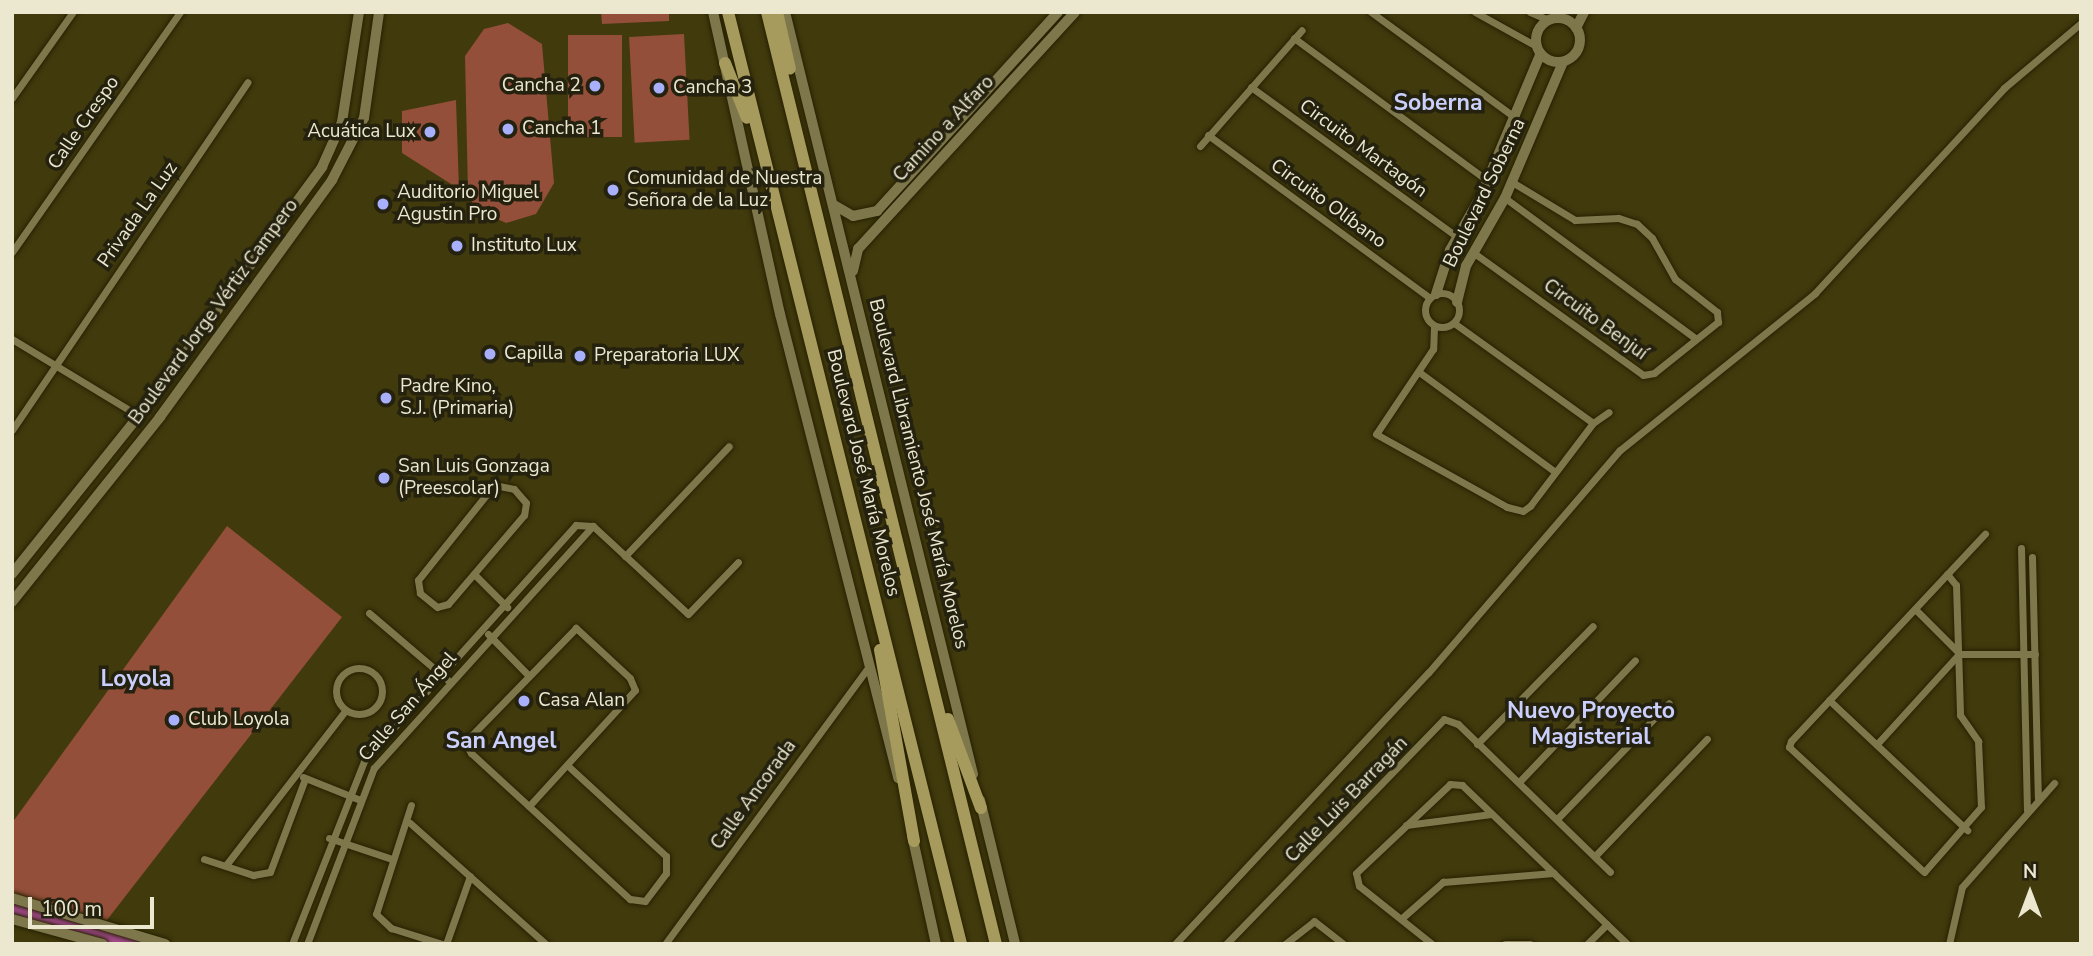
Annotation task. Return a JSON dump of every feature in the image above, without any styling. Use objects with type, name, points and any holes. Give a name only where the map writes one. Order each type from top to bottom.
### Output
[{"type":"main road","name":"Boulevard José María Morelos","points":[[728,12],[961,944]]},
{"type":"main road","name":"Boulevard José María Morelos","points":[[767,12],[806,159],[996,944]]},
{"type":"main road","points":[[778,12],[806,159]]},
{"type":"main road","points":[[725,64],[765,161]]},
{"type":"main road","points":[[881,625],[914,841]]},
{"type":"main road","points":[[929,668],[981,807]]},
{"type":"street","points":[[12,98],[73,12]]},
{"type":"street","name":"Calle Crespo","points":[[12,252],[180,12]]},
{"type":"street","name":"Boulevard Jorge Vértiz Campero","points":[[12,574],[139,416],[322,167],[342,122],[359,12]]},
{"type":"street","name":"Boulevard Jorge Vértiz Campero","points":[[12,602],[160,417],[332,180],[364,118],[379,12]]},
{"type":"street","points":[[713,12],[869,666],[914,841],[936,944]]},
{"type":"street","name":"Boulevard Libramiento José María Morelos","points":[[785,12],[1015,944]]},
{"type":"street","name":"Camino a Alfaro","points":[[834,205],[853,216],[877,211],[1058,12]]},
{"type":"street","name":"Camino a Alfaro","points":[[852,278],[858,249],[1075,12]]},
{"type":"street","points":[[1371,12],[1516,118]]},
{"type":"street","points":[[1475,12],[1563,62],[1579,48],[1576,28],[1584,12]]},
{"type":"street","points":[[1530,12],[1557,17],[1576,28]]},
{"type":"street","points":[[1538,50],[1537,30],[1557,17]]},
{"type":"street","points":[[1175,944],[1428,673],[1620,450],[1832,277],[2004,88],[2081,23]]},
{"type":"street","points":[[1200,146],[1302,30]]},
{"type":"street","points":[[1294,38],[1488,181]]},
{"type":"street","name":"Boulevard Soberna","points":[[1433,296],[1456,236],[1481,196],[1516,118],[1538,50]]},
{"type":"street","points":[[1023,51],[1032,59]]},
{"type":"street","name":"Boulevard Soberna","points":[[1457,302],[1474,253],[1513,182],[1563,62]]},
{"type":"street","name":"Privada La Luz","points":[[12,430],[51,364],[248,82]]},
{"type":"street","name":"Circuito Martagón","points":[[1251,87],[1456,236]]},
{"type":"street","name":"Circuito Olíbano","points":[[1208,135],[1433,296],[1457,302]]},
{"type":"street","name":"Circuito Benjuí","points":[[1474,253],[1636,372],[1654,373],[1716,325],[1718,315],[1675,279],[1646,231],[1618,218],[1575,220],[1513,182]]},
{"type":"street","points":[[1481,196],[1503,202],[1696,340]]},
{"type":"street","points":[[1433,296],[1425,313],[1434,326],[1433,349],[1419,372],[1376,428],[1378,437],[1514,510],[1530,506],[1593,423],[1609,412]]},
{"type":"street","points":[[1454,323],[1457,302]]},
{"type":"street","points":[[1434,326],[1454,323],[1593,423]]},
{"type":"street","points":[[12,340],[139,416]]},
{"type":"street","points":[[1419,372],[1555,472]]},
{"type":"street","points":[[625,555],[729,446]]},
{"type":"street","points":[[509,485],[526,509],[474,575],[444,606],[418,589],[420,576],[488,490],[509,485]]},
{"type":"street","name":"Calle San Ángel","points":[[292,944],[346,794],[374,747],[576,524],[593,526]]},
{"type":"street","points":[[593,526],[688,614],[738,562]]},
{"type":"street","name":"Calle San Ángel","points":[[307,944],[358,799],[383,756],[593,526]]},
{"type":"street","points":[[1947,575],[1956,585],[1961,720],[1978,741],[1981,807],[1967,830],[1930,870],[1919,871],[1792,755],[1791,741],[1829,700],[1947,575],[1986,534]]},
{"type":"street","points":[[2021,548],[2027,810]]},
{"type":"street","points":[[2032,557],[2038,798]]},
{"type":"street","points":[[474,575],[513,612]]},
{"type":"street","points":[[1915,609],[1959,654],[2035,654]]},
{"type":"street","points":[[369,613],[449,681]]},
{"type":"street","points":[[1477,744],[1593,626]]},
{"type":"street","points":[[529,806],[633,696],[633,682],[576,628],[528,675],[468,742],[471,753],[630,900],[645,901],[666,873],[666,856],[568,766]]},
{"type":"street","points":[[483,629],[528,675]]},
{"type":"street","points":[[1877,744],[1959,654]]},
{"type":"street","points":[[1520,782],[1635,660]]},
{"type":"street","points":[[366,666],[383,690],[362,715],[346,710],[334,694],[354,667],[366,666]]},
{"type":"street","name":"Calle Ancorada","points":[[665,944],[869,666]]},
{"type":"street","points":[[1829,700],[1967,830]]},
{"type":"street","points":[[1557,819],[1669,703]]},
{"type":"street","points":[[226,865],[346,710]]},
{"type":"street","name":"Calle Luis Barragán","points":[[1226,944],[1410,760],[1436,723],[1453,720],[1610,872]]},
{"type":"street","points":[[2025,737],[2037,736]]},
{"type":"street","points":[[1595,856],[1707,739]]},
{"type":"street","points":[[296,773],[358,799]]},
{"type":"street","points":[[204,859],[270,873],[305,779]]},
{"type":"street","points":[[1432,944],[1356,881],[1405,825],[1450,783],[1461,785],[1627,944]]},
{"type":"street","points":[[1949,944],[1962,887],[2027,810],[2054,783]]},
{"type":"street","points":[[411,805],[410,823],[392,859],[378,899],[379,920],[444,944],[470,876]]},
{"type":"street","points":[[1405,825],[1491,814]]},
{"type":"street","points":[[410,823],[546,944]]},
{"type":"street","points":[[329,838],[392,859]]},
{"type":"street","points":[[1402,918],[1443,882],[1555,873]]},
{"type":"street","points":[[12,898],[164,944]]},
{"type":"street","points":[[12,919],[103,944]]},
{"type":"street","points":[[1285,944],[1314,921],[1343,944]]},
{"type":"street","points":[[1587,944],[1607,924]]},
{"type":"street","points":[[1505,944],[1531,944]]},
{"type":"shaded area","points":[[601,12],[669,12],[669,21],[602,24]]},
{"type":"shaded area","name":"Cancha 1","points":[[508,23],[542,44],[554,183],[536,214],[506,223],[475,209],[468,193],[465,56],[484,29]]},
{"type":"shaded area","name":"Cancha 3","points":[[684,34],[690,140],[635,143],[629,37]]},
{"type":"shaded area","name":"Cancha 2","points":[[568,35],[622,35],[622,137],[568,137]]},
{"type":"shaded area","name":"Acuática Lux","points":[[456,100],[459,189],[402,153],[402,111]]},
{"type":"shaded area","name":"Club Loyola","points":[[227,526],[342,617],[107,920],[12,893],[12,823]]},
{"type":"waterway","points":[[12,910],[139,944]]},
{"type":"place","name":"Cancha 2","points":[[595,86]]},
{"type":"place","name":"Cancha 3","points":[[659,88]]},
{"type":"place","name":"Cancha 1","points":[[508,129]]},
{"type":"place","name":"Acuática Lux","points":[[430,132]]},
{"type":"place","name":"Comunidad de Nuestra Señora de la Luz","points":[[613,190]]},
{"type":"place","name":"Auditorio Miguel Agustin Pro","points":[[383,204]]},
{"type":"place","name":"Instituto Lux","points":[[457,246]]},
{"type":"place","name":"Capilla","points":[[490,354]]},
{"type":"place","name":"Preparatoria LUX","points":[[580,356]]},
{"type":"place","name":"Padre Kino, S.J. (Primaria)","points":[[386,398]]},
{"type":"place","name":"San Luis Gonzaga (Preescolar)","points":[[384,478]]},
{"type":"place","name":"Casa Alan","points":[[524,701]]},
{"type":"place","name":"Club Loyola","points":[[174,720]]},
{"type":"district","name":"Soberna","points":[[1438,103]]},
{"type":"district","name":"Loyola","points":[[136,679]]},
{"type":"district","name":"Nuevo Proyecto Magisterial","points":[[1591,724]]},
{"type":"district","name":"San Angel","points":[[501,741]]}]
